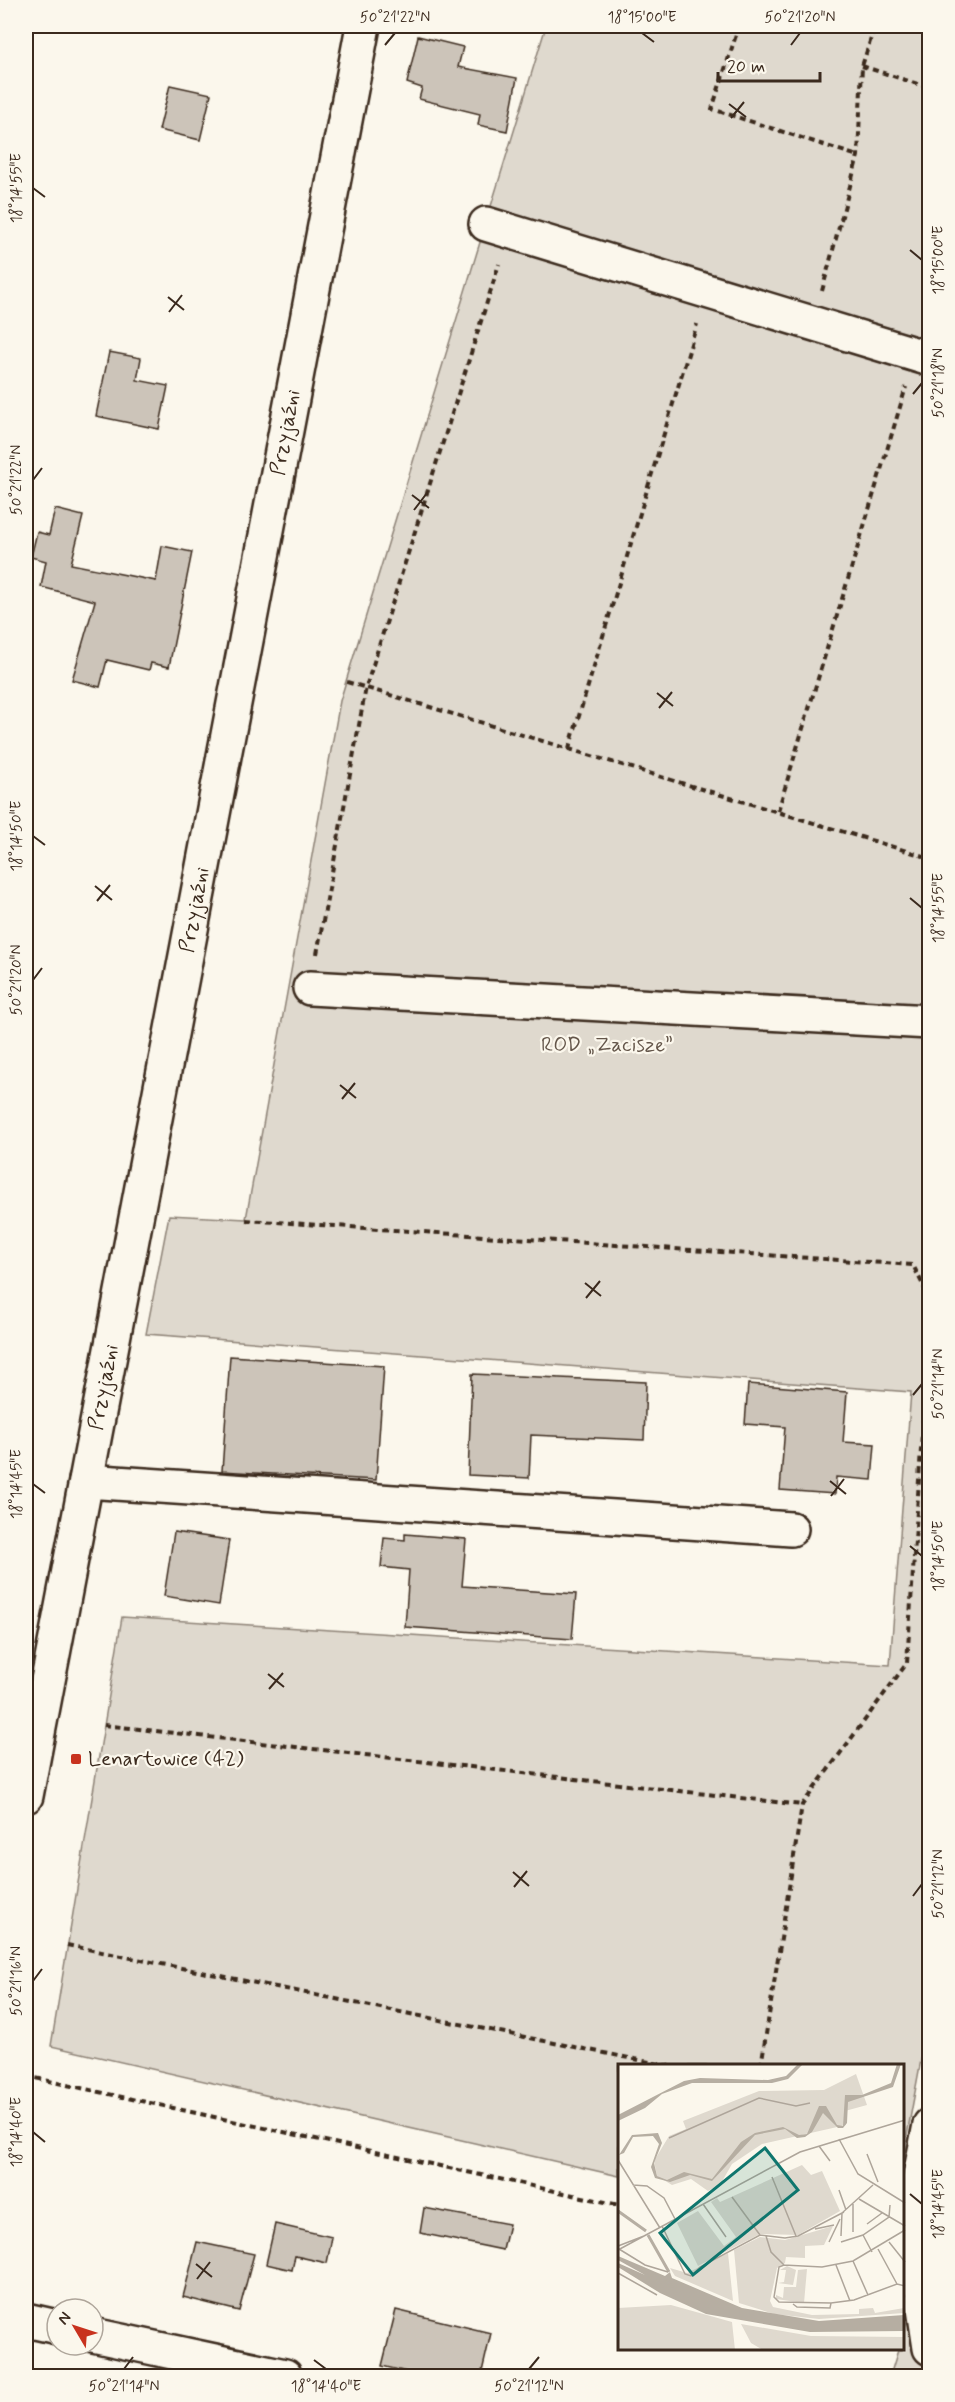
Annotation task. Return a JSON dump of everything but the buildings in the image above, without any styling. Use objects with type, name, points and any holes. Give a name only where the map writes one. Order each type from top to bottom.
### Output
[{"type":"main road","name":"Przyjaźni","points":[[26,1796],[363,26]]},
{"type":"main road","points":[[497,228],[923,356]]},
{"type":"main road","points":[[310,988],[930,1022]]},
{"type":"main road","points":[[86,1481],[791,1528]]},
{"type":"main road","points":[[930,2125],[911,2222],[930,2348]]},
{"type":"main road","points":[[26,2320],[45,2324]]},
{"type":"main road","points":[[105,2338],[285,2376]]},
{"type":"path","points":[[739,26],[712,109],[858,156]]},
{"type":"path","points":[[813,323],[858,156],[862,66],[875,26]]},
{"type":"path","points":[[862,66],[930,88]]},
{"type":"path","points":[[310,988],[366,687],[497,228]]},
{"type":"path","points":[[569,749],[707,291]]},
{"type":"path","points":[[778,811],[923,356]]},
{"type":"path","points":[[347,682],[930,858]]},
{"type":"path","points":[[246,1220],[913,1266],[930,1299]]},
{"type":"path","points":[[761,2064],[802,1805],[907,1663],[930,1312]]},
{"type":"path","points":[[104,1725],[802,1805]]},
{"type":"path","points":[[67,1945],[659,2064]]},
{"type":"path","points":[[26,2076],[618,2205]]},
{"type":"green space","name":"ROD „Zacisze”","points":[[546,26],[929,26],[930,2012],[904,2151],[904,2064],[618,2064],[618,2176],[51,2046],[122,1617],[890,1665],[911,1392],[146,1334],[169,1215],[246,1219],[340,701]]},
{"type":"green space","points":[[929,2243],[929,2376],[890,2376],[898,2351],[904,2351],[904,2330]]},
{"type":"place","name":"Lenartowice (42)","points":[[76,1759]]}]
